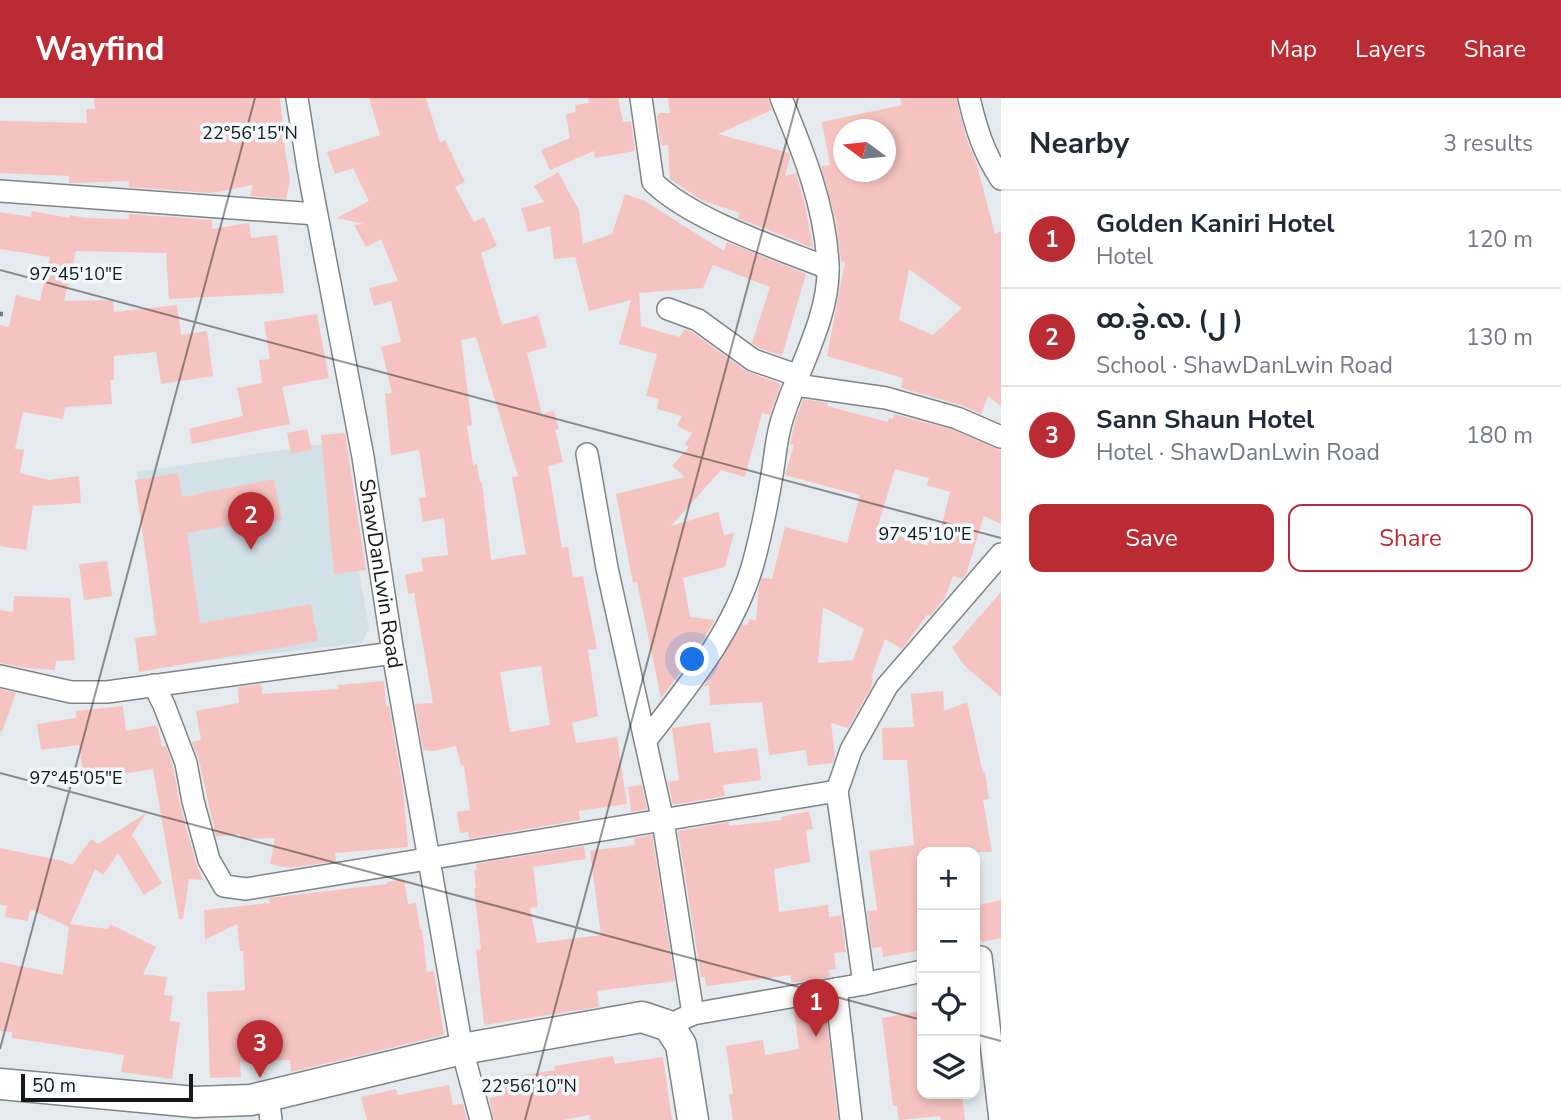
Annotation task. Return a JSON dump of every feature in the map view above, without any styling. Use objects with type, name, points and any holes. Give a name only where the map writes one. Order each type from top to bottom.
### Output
[{"type":"main road","points":[[0,1084],[195,1102],[251,1100],[269,1108],[462,1049],[642,1017],[681,1020],[681,1045],[693,1120]]},
{"type":"street","name":"ShawDanLwin Road","points":[[296,98],[363,457],[393,653],[462,1049],[481,1120]]},
{"type":"street","points":[[640,98],[653,182],[663,192],[706,217],[828,268]]},
{"type":"street","points":[[646,740],[707,660],[735,609],[752,566],[767,507],[780,424],[823,305],[828,268],[824,226],[801,147],[781,98]]},
{"type":"street","points":[[970,98],[976,128],[988,159],[1001,179]]},
{"type":"street","points":[[0,191],[316,214]]},
{"type":"street","points":[[667,309],[698,320],[753,360],[797,380],[886,398],[957,418],[1001,438]]},
{"type":"street","points":[[587,454],[607,568],[663,821],[681,1020],[917,972]]},
{"type":"street","points":[[864,984],[837,791],[851,750],[887,686],[1001,554]]},
{"type":"street","points":[[0,676],[71,692],[107,692],[393,653]]},
{"type":"street","points":[[154,685],[186,763],[209,860],[224,886],[247,889],[837,791]]},
{"type":"street","points":[[986,957],[1000,1120]]},
{"type":"street","points":[[836,989],[851,1120]]},
{"type":"shaded area","points":[[336,442],[369,628],[362,643],[159,666],[137,472]]},
{"type":"building","points":[[94,98],[280,98],[290,179],[286,199],[250,196],[253,185],[211,193],[129,187],[129,181],[69,183],[69,176],[0,173],[0,121],[87,123],[86,109],[95,109]]},
{"type":"building","points":[[369,98],[426,98],[440,143],[445,140],[465,182],[455,187],[474,222],[484,217],[497,246],[481,253],[502,325],[538,315],[547,347],[527,353],[542,414],[554,411],[559,429],[555,430],[563,462],[548,466],[554,502],[562,548],[568,547],[573,578],[583,576],[597,649],[588,650],[598,716],[572,723],[576,743],[617,737],[627,804],[579,811],[580,820],[469,839],[468,832],[460,833],[457,812],[470,810],[464,765],[461,766],[456,746],[433,751],[423,750],[415,704],[433,703],[414,593],[408,594],[405,575],[423,571],[421,558],[448,555],[444,518],[423,522],[419,498],[426,497],[419,450],[391,455],[385,394],[392,393],[381,347],[401,342],[391,301],[374,306],[369,288],[398,281],[381,239],[366,247],[354,225],[364,224],[337,218],[369,201],[353,168],[335,174],[327,152],[380,135]],"holes":[[[476,337],[518,476],[512,477],[526,554],[491,560],[482,483],[477,464],[473,465],[467,426],[472,425],[461,340]],[[541,666],[550,725],[510,732],[500,672]]]},
{"type":"building","points":[[588,98],[618,98],[623,122],[631,121],[635,151],[595,158],[594,151],[550,170],[541,150],[570,138],[566,114],[576,112],[575,105],[589,103]]},
{"type":"building","points":[[668,98],[768,98],[772,110],[718,134],[789,153],[785,176],[796,173],[813,248],[738,218],[740,213],[701,200],[670,179],[668,145],[661,146],[657,116],[660,113],[670,113]]},
{"type":"building","points":[[900,98],[956,98],[995,234],[1001,231],[1001,406],[988,396],[981,414],[961,405],[901,388],[903,378],[827,356],[845,262],[841,261],[836,220],[821,166],[830,165],[822,122],[833,120],[833,182],[896,182],[896,119],[836,119],[902,105]],"holes":[[[909,269],[962,308],[933,335],[899,320]]]},
{"type":"building","points":[[558,172],[579,210],[583,244],[612,234],[625,194],[643,200],[724,251],[727,242],[806,274],[782,356],[752,343],[770,287],[713,265],[703,288],[639,293],[641,326],[679,337],[685,329],[746,371],[781,384],[770,415],[762,413],[745,477],[721,470],[671,526],[718,512],[724,535],[734,533],[725,567],[683,578],[690,617],[715,620],[697,650],[661,698],[637,582],[633,583],[616,494],[685,477],[672,466],[689,447],[685,444],[692,433],[677,426],[682,416],[657,409],[659,399],[646,396],[657,354],[619,344],[631,300],[589,311],[575,257],[554,259],[550,226],[528,232],[521,208],[544,202],[534,186]]},
{"type":"building","points":[[32,211],[70,218],[70,215],[129,219],[129,214],[212,220],[212,229],[249,223],[251,238],[277,235],[284,293],[169,299],[166,253],[76,251],[64,301],[113,300],[114,312],[177,305],[181,335],[207,331],[213,376],[161,384],[156,352],[114,356],[114,380],[110,380],[112,404],[65,407],[63,419],[23,412],[15,449],[24,450],[20,473],[49,480],[79,476],[81,503],[33,506],[26,550],[0,546],[0,325],[9,327],[16,295],[40,301],[50,257],[0,249],[0,212],[31,217]]},
{"type":"building","points":[[317,314],[329,378],[282,387],[290,424],[192,444],[189,429],[243,416],[237,388],[262,383],[259,360],[270,359],[264,322]]},
{"type":"building","points":[[803,399],[828,403],[827,406],[888,422],[889,418],[893,419],[894,414],[953,430],[1001,450],[1001,524],[984,516],[966,574],[962,579],[953,576],[945,598],[930,616],[927,615],[902,649],[885,639],[871,678],[871,688],[848,728],[831,723],[835,756],[833,763],[808,766],[806,750],[769,755],[762,702],[710,705],[709,685],[703,687],[742,624],[748,625],[749,619],[756,620],[759,586],[762,578],[772,579],[785,527],[847,543],[860,495],[785,475],[794,445],[790,444]],"holes":[[[895,469],[929,478],[927,485],[950,492],[938,540],[930,538],[928,546],[879,529]],[[823,607],[864,629],[853,660],[818,663]]]},
{"type":"building","points":[[307,429],[312,450],[291,454],[287,433]]},
{"type":"building","points":[[345,433],[366,570],[334,574],[321,435]]},
{"type":"building","points":[[178,473],[182,497],[274,479],[282,520],[251,527],[250,522],[187,533],[200,623],[311,604],[318,641],[139,672],[135,638],[157,635],[135,480]]},
{"type":"building","points":[[107,561],[112,596],[84,600],[79,564]]},
{"type":"building","points":[[1001,592],[1001,697],[965,666],[952,648]]},
{"type":"building","points":[[14,596],[70,598],[75,660],[56,661],[55,670],[0,663],[0,610],[13,612]]},
{"type":"building","points":[[384,681],[386,706],[389,706],[403,788],[408,847],[335,853],[336,861],[290,868],[270,864],[275,838],[241,839],[240,834],[216,837],[199,760],[192,742],[201,740],[196,711],[239,703],[238,687],[261,684],[262,694],[339,689],[338,685]]},
{"type":"building","points":[[0,689],[16,693],[2,732],[0,731]]},
{"type":"building","points":[[943,691],[944,711],[967,702],[983,773],[985,772],[989,799],[983,800],[992,852],[980,852],[980,847],[917,847],[917,951],[883,957],[882,947],[872,948],[867,911],[877,910],[869,851],[914,845],[907,760],[883,760],[882,728],[914,727],[911,694]]},
{"type":"building","points":[[123,706],[126,731],[157,725],[162,747],[166,746],[173,767],[180,804],[203,880],[189,879],[183,919],[179,919],[153,769],[84,780],[79,745],[41,750],[37,724],[76,718],[76,711]]},
{"type":"building","points":[[710,722],[714,753],[757,748],[761,780],[723,785],[725,796],[673,805],[668,782],[679,780],[672,728]]},
{"type":"building","points":[[642,785],[647,809],[631,812],[628,787]]},
{"type":"building","points":[[809,811],[813,829],[806,830],[810,862],[774,869],[779,912],[828,905],[829,917],[841,915],[846,952],[834,953],[836,969],[829,970],[830,977],[791,983],[791,975],[706,986],[705,977],[701,977],[678,831],[729,822],[729,826],[782,820],[781,817]]},
{"type":"building","points":[[146,813],[132,835],[162,883],[144,895],[118,853],[103,875],[95,869],[70,924],[108,929],[110,924],[156,947],[143,974],[167,977],[164,995],[173,996],[170,1021],[180,1022],[172,1079],[121,1072],[124,1055],[12,1038],[12,1032],[0,1031],[0,962],[63,975],[69,927],[30,909],[28,921],[5,917],[7,906],[0,905],[0,848],[72,865],[91,839],[98,844]]},
{"type":"building","points":[[652,835],[675,981],[597,991],[599,1007],[484,1025],[476,950],[481,949],[474,888],[476,864],[584,846],[586,859],[533,867],[538,907],[530,908],[537,943],[601,935],[590,851],[635,845],[634,838]]},
{"type":"building","points":[[404,879],[408,904],[416,903],[427,972],[434,971],[444,1035],[291,1072],[290,1060],[240,1062],[241,1077],[210,1078],[207,992],[245,990],[243,951],[240,951],[237,924],[205,940],[204,910],[270,903],[269,898],[387,884]]},
{"type":"building","points":[[1001,900],[1001,938],[981,942],[980,905]]},
{"type":"building","points":[[825,1004],[838,1120],[733,1120],[729,1095],[733,1094],[726,1046],[763,1040],[765,1055],[799,1049],[794,1010]]},
{"type":"building","points":[[917,1012],[917,1099],[963,1099],[965,1120],[941,1120],[940,1116],[899,1120],[897,1106],[893,1106],[882,1018]]},
{"type":"building","points":[[613,1056],[615,1064],[663,1057],[672,1120],[590,1120],[589,1115],[563,1120],[494,1120],[489,1098],[499,1096],[496,1080]]},
{"type":"building","points":[[449,1085],[453,1105],[463,1104],[467,1120],[367,1120],[361,1097],[396,1089],[398,1095]]},
{"type":"place","name":"ထ.ခွဲ.လ. (၂ )","points":[[251,550]]},
{"type":"place","name":"Golden Kaniri Hotel","points":[[816,1037]]},
{"type":"place","name":"Sann Shaun Hotel","points":[[260,1078]]}]
